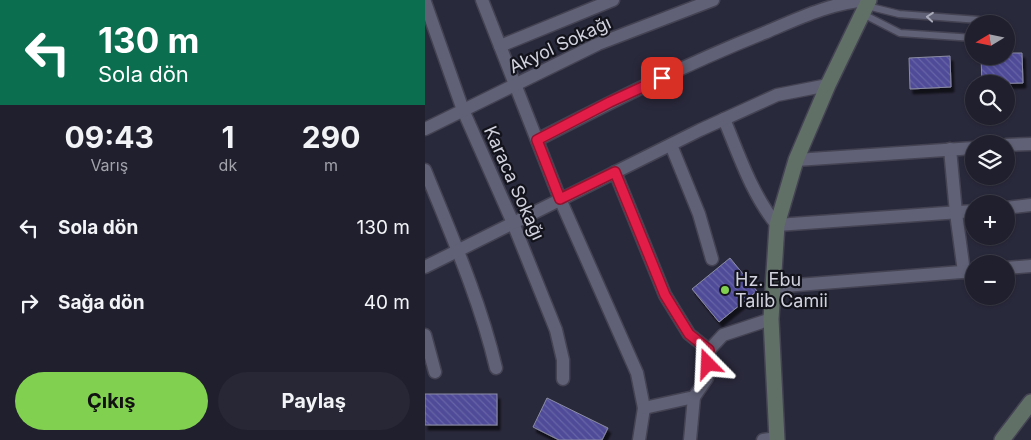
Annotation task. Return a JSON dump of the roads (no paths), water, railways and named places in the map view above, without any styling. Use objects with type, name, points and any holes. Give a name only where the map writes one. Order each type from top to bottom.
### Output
[{"type":"street","points":[[482,0],[560,199],[637,372],[644,408],[639,440]]},
{"type":"street","points":[[500,46],[613,0]]},
{"type":"street","name":"Akyol Sokağı","points":[[425,129],[598,44],[713,0]]},
{"type":"street","name":"Karaca Sokağı","points":[[425,2],[463,110],[513,223],[556,330],[563,360],[563,379]]},
{"type":"street","points":[[537,140],[610,102],[730,46],[844,3],[867,5],[796,160],[777,225],[771,319],[772,439]]},
{"type":"street","points":[[425,268],[723,119],[777,95],[829,85]]},
{"type":"street","points":[[723,119],[749,180],[766,211],[777,225]]},
{"type":"street","points":[[1015,145],[1031,144]]},
{"type":"street","points":[[671,145],[699,214],[711,259]]},
{"type":"street","points":[[796,160],[965,149]]},
{"type":"street","points":[[950,150],[956,213],[965,255]]},
{"type":"street","points":[[425,170],[489,339],[496,368]]},
{"type":"street","points":[[615,172],[665,295],[689,334],[709,350]]},
{"type":"street","points":[[1015,207],[1031,205]]},
{"type":"street","points":[[777,225],[965,212]]},
{"type":"street","points":[[1015,267],[1031,266]]},
{"type":"street","points":[[772,287],[965,271]]},
{"type":"street","points":[[690,440],[693,397],[707,378],[709,350],[723,335],[771,319]]},
{"type":"street","points":[[425,335],[435,372]]},
{"type":"street","points":[[644,408],[693,397]]},
{"type":"street","points":[[1002,440],[1031,402]]},
{"type":"lane","points":[[867,5],[899,14],[965,19]]},
{"type":"lane","points":[[867,5],[901,33],[965,37]]},
{"type":"place","name":"Hz. Ebu Talib Camii","points":[[725,290]]}]
